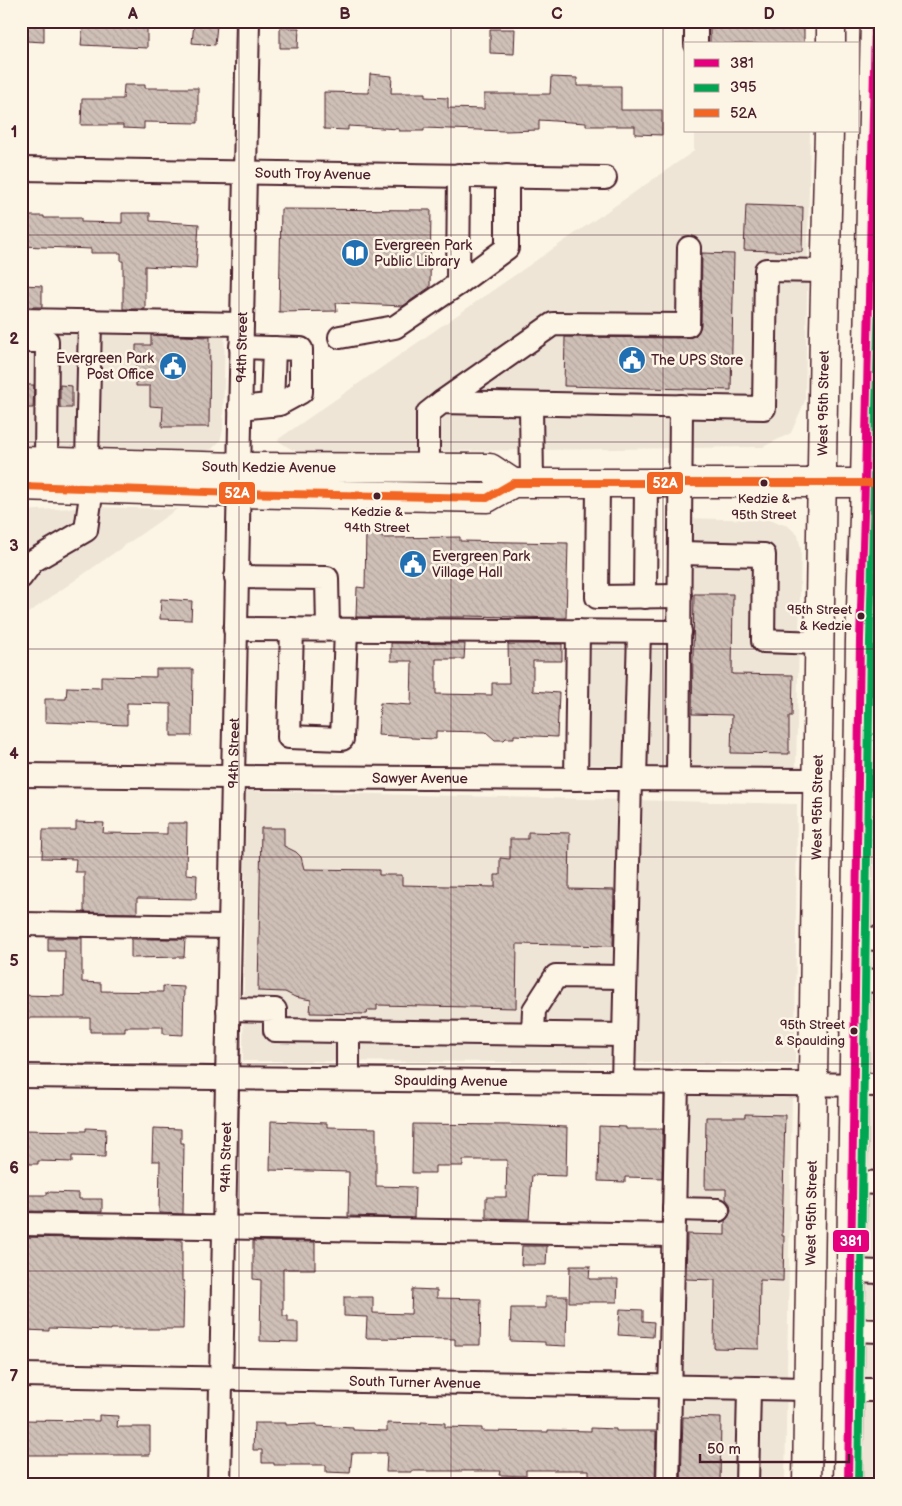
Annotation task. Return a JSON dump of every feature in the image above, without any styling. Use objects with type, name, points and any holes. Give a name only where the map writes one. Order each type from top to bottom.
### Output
[{"type":"main road","points":[[831,21],[831,42]]},
{"type":"main road","points":[[848,1485],[853,1182],[868,1085],[870,781],[860,640],[873,483],[876,165],[875,21]]},
{"type":"main road","name":"West 95th Street","points":[[807,1485],[829,132]]},
{"type":"main road","name":"South Kedzie Avenue","points":[[34,462],[90,476]]},
{"type":"main road","name":"South Kedzie Avenue","points":[[238,480],[428,468],[490,468],[522,483]]},
{"type":"main road","name":"South Kedzie Avenue","points":[[21,486],[90,476],[238,480],[487,498],[522,483],[873,483]]},
{"type":"street","name":"94th Street","points":[[219,1485],[248,21]]},
{"type":"street","points":[[696,21],[696,42]]},
{"type":"street","name":"South Troy Avenue","points":[[21,169],[606,178]]},
{"type":"street","points":[[458,284],[459,175]]},
{"type":"street","points":[[340,337],[395,327],[507,248],[508,176]]},
{"type":"street","points":[[428,468],[428,413],[554,324],[688,325],[689,248]]},
{"type":"street","points":[[442,402],[764,408],[766,270],[826,271]]},
{"type":"street","points":[[21,320],[242,324]]},
{"type":"street","points":[[21,577],[33,561],[86,530],[90,476],[90,321]]},
{"type":"street","points":[[21,341],[47,341],[34,462]]},
{"type":"street","points":[[240,408],[272,405],[274,348],[241,347]]},
{"type":"street","points":[[522,483],[530,404]]},
{"type":"street","points":[[678,779],[681,406]]},
{"type":"street","points":[[598,482],[597,597],[680,596]]},
{"type":"street","points":[[645,597],[646,482]]},
{"type":"street","points":[[680,553],[764,555],[763,641],[820,643]]},
{"type":"street","points":[[236,577],[327,578],[337,629],[342,739],[289,737],[292,629]]},
{"type":"street","points":[[235,629],[680,632]]},
{"type":"street","points":[[576,779],[578,631]]},
{"type":"street","points":[[623,1082],[638,632]]},
{"type":"street","name":"Sawyer Avenue","points":[[21,775],[817,780]]},
{"type":"street","points":[[21,924],[229,927]]},
{"type":"street","points":[[533,1033],[534,1010],[556,976],[626,977]]},
{"type":"street","points":[[228,1009],[275,1010],[275,1030],[624,1035]]},
{"type":"street","points":[[348,1031],[348,1079]]},
{"type":"street","name":"Spaulding Avenue","points":[[21,1076],[868,1085]]},
{"type":"street","points":[[668,1485],[677,1082]]},
{"type":"street","points":[[853,1182],[881,1182]]},
{"type":"street","points":[[674,1209],[718,1210]]},
{"type":"street","points":[[21,1224],[673,1234]]},
{"type":"street","points":[[852,1271],[881,1272]]},
{"type":"street","points":[[851,1330],[881,1330]]},
{"type":"street","name":"South Turner Avenue","points":[[21,1375],[808,1390]]},
{"type":"street","points":[[747,1485],[749,1388]]},
{"type":"street","points":[[850,1390],[881,1390]]},
{"type":"shaded area","points":[[694,132],[810,132],[805,401],[791,433],[763,447],[303,453],[291,449],[277,440],[694,151]]},
{"type":"shaded area","points":[[21,320],[225,324],[223,430],[220,441],[212,449],[200,452],[21,446]]},
{"type":"shaded area","points":[[90,507],[177,509],[21,618],[21,511]]},
{"type":"shaded area","points":[[680,518],[770,520],[788,526],[798,535],[801,550],[796,770],[569,764],[571,631],[679,632]]},
{"type":"shaded area","points":[[881,551],[881,1485],[863,1485],[877,577]]},
{"type":"shaded area","points":[[246,791],[797,804],[795,1063],[243,1061]]},
{"type":"shaded area","points":[[676,1096],[792,1096],[785,1485],[668,1485]]},
{"type":"building","points":[[710,21],[804,21],[804,42],[710,42]]},
{"type":"building","points":[[194,23],[217,25],[215,45],[192,43]]},
{"type":"building","points":[[27,24],[44,24],[44,42],[27,41]]},
{"type":"building","points":[[83,24],[124,26],[124,24],[147,24],[147,48],[81,45]]},
{"type":"building","points":[[280,28],[299,28],[298,48],[280,48]]},
{"type":"building","points":[[490,29],[515,29],[514,54],[490,53]]},
{"type":"building","points":[[370,74],[392,76],[391,93],[425,93],[425,97],[448,98],[448,108],[484,109],[484,94],[550,94],[551,77],[577,78],[577,86],[621,86],[621,110],[662,110],[662,135],[635,134],[635,126],[586,126],[586,123],[539,120],[539,130],[505,131],[424,128],[424,131],[399,131],[399,129],[348,126],[348,130],[324,129],[324,92],[369,93]]},
{"type":"building","points":[[124,85],[145,85],[145,88],[198,88],[198,123],[144,122],[144,129],[123,128],[123,125],[81,125],[82,99],[123,99]]},
{"type":"building","points":[[746,205],[803,207],[802,252],[744,250]]},
{"type":"building","name":"Evergreen Park Public Library","points":[[281,209],[431,210],[430,287],[403,306],[336,303],[337,311],[279,312]]},
{"type":"building","points":[[122,213],[150,213],[150,221],[199,224],[196,269],[145,266],[145,309],[123,309],[123,261],[121,261],[121,253],[91,253],[91,249],[21,246],[21,216],[81,218],[81,222],[122,223]]},
{"type":"building","points":[[702,253],[734,254],[731,390],[564,386],[565,337],[688,338],[695,336],[701,325]]},
{"type":"building","points":[[23,285],[42,286],[42,307],[22,307]]},
{"type":"building","name":"Evergreen Park Post Office","points":[[151,335],[210,337],[209,427],[162,427],[163,407],[150,406],[150,386],[136,386],[136,345],[151,345]]},
{"type":"building","points":[[21,385],[34,385],[33,408],[21,408]]},
{"type":"building","points":[[60,385],[72,386],[72,408],[60,408]]},
{"type":"building","points":[[383,530],[382,538],[460,537],[460,541],[568,543],[566,618],[465,616],[356,617],[357,587],[365,588],[366,531]]},
{"type":"building","points":[[694,594],[733,594],[732,674],[793,675],[792,716],[789,716],[789,754],[731,753],[732,715],[692,714]]},
{"type":"building","points":[[161,599],[192,601],[191,620],[160,619]]},
{"type":"building","points":[[391,643],[465,644],[464,659],[436,659],[436,694],[492,695],[492,683],[509,683],[508,644],[562,644],[562,661],[533,661],[533,691],[559,693],[557,737],[514,735],[514,738],[495,740],[486,732],[436,731],[436,739],[378,735],[380,703],[411,705],[412,661],[391,661]]},
{"type":"building","points":[[156,669],[193,669],[192,736],[171,736],[171,704],[127,703],[127,725],[45,722],[45,699],[66,699],[67,687],[101,688],[101,676],[156,677]]},
{"type":"building","points":[[76,822],[104,823],[103,833],[167,834],[167,823],[187,823],[186,874],[197,875],[196,899],[137,898],[137,913],[84,912],[84,872],[75,872],[76,859],[42,858],[43,830],[76,830]]},
{"type":"building","points":[[261,828],[284,828],[284,846],[301,857],[304,869],[379,870],[379,875],[402,875],[402,885],[495,887],[495,875],[500,875],[500,858],[510,859],[510,839],[528,839],[528,832],[570,833],[569,889],[614,890],[613,946],[517,944],[516,1008],[377,1005],[377,1010],[368,1010],[367,1014],[310,1013],[311,1000],[295,997],[285,992],[258,991]]},
{"type":"building","points":[[48,938],[82,938],[82,982],[101,983],[101,991],[163,992],[163,986],[184,987],[183,1035],[163,1034],[163,1027],[125,1027],[125,1032],[90,1032],[90,1018],[21,1018],[21,995],[64,996],[65,951],[48,951]]},
{"type":"building","points":[[131,939],[185,939],[184,957],[131,958]]},
{"type":"building","points":[[745,1114],[785,1115],[782,1236],[784,1236],[783,1281],[760,1280],[759,1349],[714,1348],[715,1280],[686,1279],[687,1234],[725,1235],[725,1221],[731,1210],[730,1204],[726,1199],[726,1189],[705,1189],[706,1117],[745,1117]]},
{"type":"building","points":[[271,1121],[327,1123],[327,1127],[376,1128],[376,1186],[415,1187],[414,1218],[348,1216],[349,1172],[270,1170]]},
{"type":"building","points":[[413,1124],[567,1127],[566,1176],[532,1175],[529,1219],[486,1218],[486,1197],[506,1197],[507,1160],[463,1160],[463,1166],[435,1166],[435,1173],[412,1173]]},
{"type":"building","points":[[599,1126],[626,1127],[626,1129],[663,1129],[662,1178],[625,1177],[625,1182],[598,1181]]},
{"type":"building","points":[[86,1128],[106,1129],[105,1157],[72,1156],[72,1162],[38,1161],[38,1164],[21,1164],[21,1130],[86,1131]]},
{"type":"building","points":[[153,1128],[181,1129],[181,1143],[184,1143],[183,1214],[159,1213],[160,1161],[152,1161]]},
{"type":"building","points":[[47,1192],[79,1193],[79,1199],[102,1199],[102,1212],[22,1211],[23,1195],[47,1195]]},
{"type":"building","points":[[22,1237],[182,1240],[182,1281],[184,1281],[183,1329],[111,1330],[49,1328],[49,1331],[24,1330],[25,1304],[21,1304]]},
{"type":"building","points":[[253,1241],[315,1242],[315,1269],[283,1269],[283,1316],[288,1316],[288,1322],[298,1322],[298,1342],[260,1341],[261,1280],[253,1279]]},
{"type":"building","points":[[522,1246],[547,1246],[546,1265],[521,1265]]},
{"type":"building","points":[[570,1266],[590,1266],[589,1279],[618,1279],[617,1302],[569,1302]]},
{"type":"building","points":[[412,1289],[437,1290],[437,1298],[481,1299],[480,1345],[455,1345],[455,1339],[366,1338],[367,1317],[344,1316],[344,1297],[373,1297],[373,1313],[411,1314]]},
{"type":"building","points":[[546,1296],[567,1296],[566,1346],[545,1345],[545,1342],[510,1341],[511,1308],[546,1308]]},
{"type":"building","points":[[620,1309],[643,1310],[643,1321],[654,1322],[653,1337],[618,1335]]},
{"type":"building","points":[[99,1415],[118,1416],[117,1427],[150,1427],[150,1455],[21,1455],[21,1420],[99,1421]]},
{"type":"building","points":[[683,1417],[721,1418],[720,1485],[681,1485]]},
{"type":"building","points":[[421,1422],[445,1423],[445,1427],[482,1428],[482,1431],[591,1431],[591,1428],[616,1429],[616,1431],[656,1431],[655,1484],[628,1484],[628,1480],[589,1478],[589,1470],[526,1470],[526,1476],[499,1475],[500,1471],[386,1472],[387,1453],[352,1453],[350,1473],[326,1472],[326,1465],[274,1465],[274,1463],[262,1463],[262,1450],[253,1450],[254,1423],[317,1424],[317,1426],[353,1428],[353,1430],[387,1431],[387,1423],[421,1424]]},
{"type":"transit line","name":"381","points":[[848,1485],[860,640],[875,21]]},
{"type":"transit line","name":"395","points":[[858,1485],[870,640],[881,217]]},
{"type":"transit line","name":"52A","points":[[21,486],[487,498],[513,483],[881,483]]},
{"type":"place","name":"Evergreen Park Public Library","points":[[355,253]]},
{"type":"place","name":"The UPS Store","points":[[632,360]]},
{"type":"place","name":"Evergreen Park Post Office","points":[[173,366]]},
{"type":"place","name":"Kedzie & 95th Street","points":[[764,483]]},
{"type":"place","name":"Kedzie & 94th Street","points":[[377,496]]},
{"type":"place","name":"Evergreen Park Village Hall","points":[[413,564]]},
{"type":"place","name":"95th Street & Kedzie","points":[[861,616]]},
{"type":"place","name":"95th Street & Spaulding","points":[[854,1031]]}]
